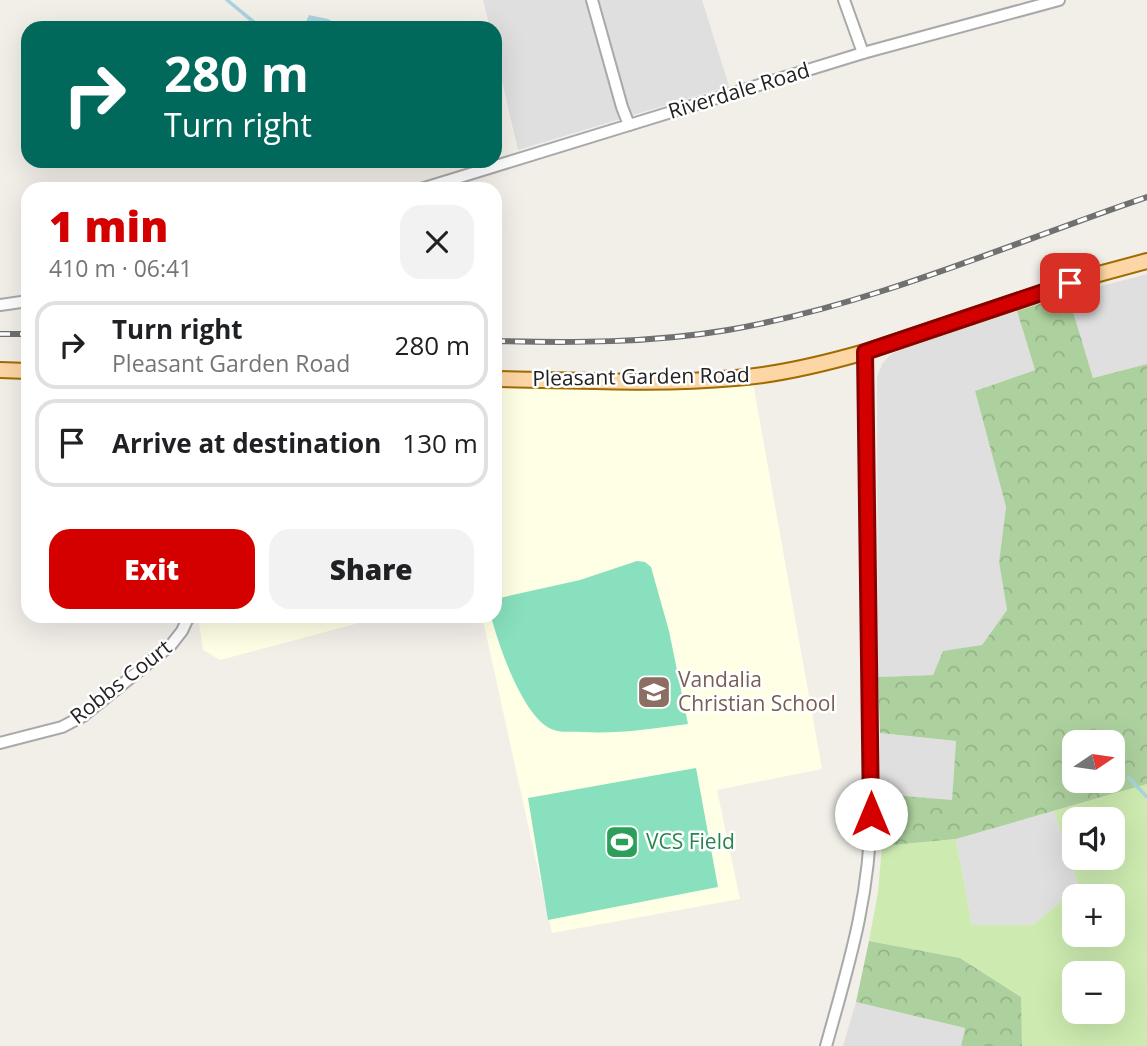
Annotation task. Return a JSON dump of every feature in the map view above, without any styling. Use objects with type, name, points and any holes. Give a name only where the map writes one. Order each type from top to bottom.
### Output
[{"type":"main road","name":"Pleasant Garden Road","points":[[502,379],[696,381],[774,374],[865,352],[1096,275],[1147,261]]},
{"type":"main road","points":[[0,370],[21,371]]},
{"type":"street","points":[[592,0],[629,125]]},
{"type":"street","points":[[844,0],[863,53]]},
{"type":"street","name":"Riverdale Road","points":[[502,164],[863,53],[1059,0]]},
{"type":"street","name":"Riverdale Road","points":[[444,182],[489,168]]},
{"type":"street","points":[[0,304],[21,301]]},
{"type":"street","points":[[826,1046],[857,934],[868,862],[871,797],[865,352]]},
{"type":"street","name":"Robbs Court","points":[[0,743],[62,727],[83,716],[171,645],[186,623]]},
{"type":"shaded area","points":[[483,0],[702,0],[729,86],[518,150],[502,81],[502,21],[488,21]]},
{"type":"shaded area","points":[[1147,274],[1147,364],[1093,378],[1068,295]]},
{"type":"shaded area","points":[[1017,311],[1035,370],[975,391],[1006,507],[999,562],[1007,610],[982,645],[943,652],[933,675],[878,677],[877,377],[882,364],[890,355],[903,348]]},
{"type":"shaded area","name":"Vandalia Christian School","points":[[753,383],[822,769],[717,790],[740,899],[552,933],[484,623],[502,623],[502,386],[695,387]]},
{"type":"shaded area","points":[[199,623],[359,623],[220,660],[203,650]]},
{"type":"shaded area","points":[[880,733],[956,741],[952,801],[880,794]]},
{"type":"shaded area","points":[[1054,811],[1062,835],[1062,870],[1074,870],[1078,884],[1062,884],[1062,900],[1033,925],[972,925],[956,839]]},
{"type":"shaded area","points":[[856,1002],[965,1028],[961,1046],[843,1046]]},
{"type":"green space","points":[[1068,295],[1093,378],[1147,364],[1147,784],[1125,790],[1125,730],[1062,730],[1062,793],[1116,793],[956,839],[882,846],[880,794],[952,800],[956,741],[880,733],[878,677],[933,675],[943,651],[982,645],[1007,610],[999,562],[1006,507],[975,391],[1035,370],[1017,311]]},
{"type":"green space","points":[[637,561],[645,562],[651,567],[669,631],[688,724],[634,731],[564,732],[543,724],[532,712],[514,680],[493,623],[502,623],[502,597],[580,580]]},
{"type":"green space","name":"VCS Field","points":[[696,768],[718,887],[548,920],[528,798]]},
{"type":"green space","points":[[1147,784],[1147,1046],[1022,1046],[1020,996],[960,958],[869,941],[878,892],[882,846],[956,839],[972,925],[1033,925],[1062,900],[1062,947],[1125,947],[1125,884],[1078,884],[1074,870],[1125,870],[1125,807],[1068,807],[1116,793],[1125,793],[1125,790]]},
{"type":"green space","points":[[1062,809],[1062,835],[1054,811]]},
{"type":"green space","points":[[869,941],[960,958],[1021,997],[1022,1046],[961,1046],[965,1028],[856,1002]]},
{"type":"water","points":[[309,15],[331,21],[306,21]]},
{"type":"waterway","points":[[227,0],[252,21]]},
{"type":"waterway","points":[[1129,778],[1147,797]]},
{"type":"railway","points":[[502,341],[641,340],[728,330],[782,319],[940,272],[1147,197]]},
{"type":"railway","points":[[0,334],[21,334]]},
{"type":"place","name":"Vandalia Christian School","points":[[654,692]]},
{"type":"place","name":"VCS Field","points":[[622,842]]},
{"type":"route","points":[[871,814],[865,352],[1070,283]]}]
